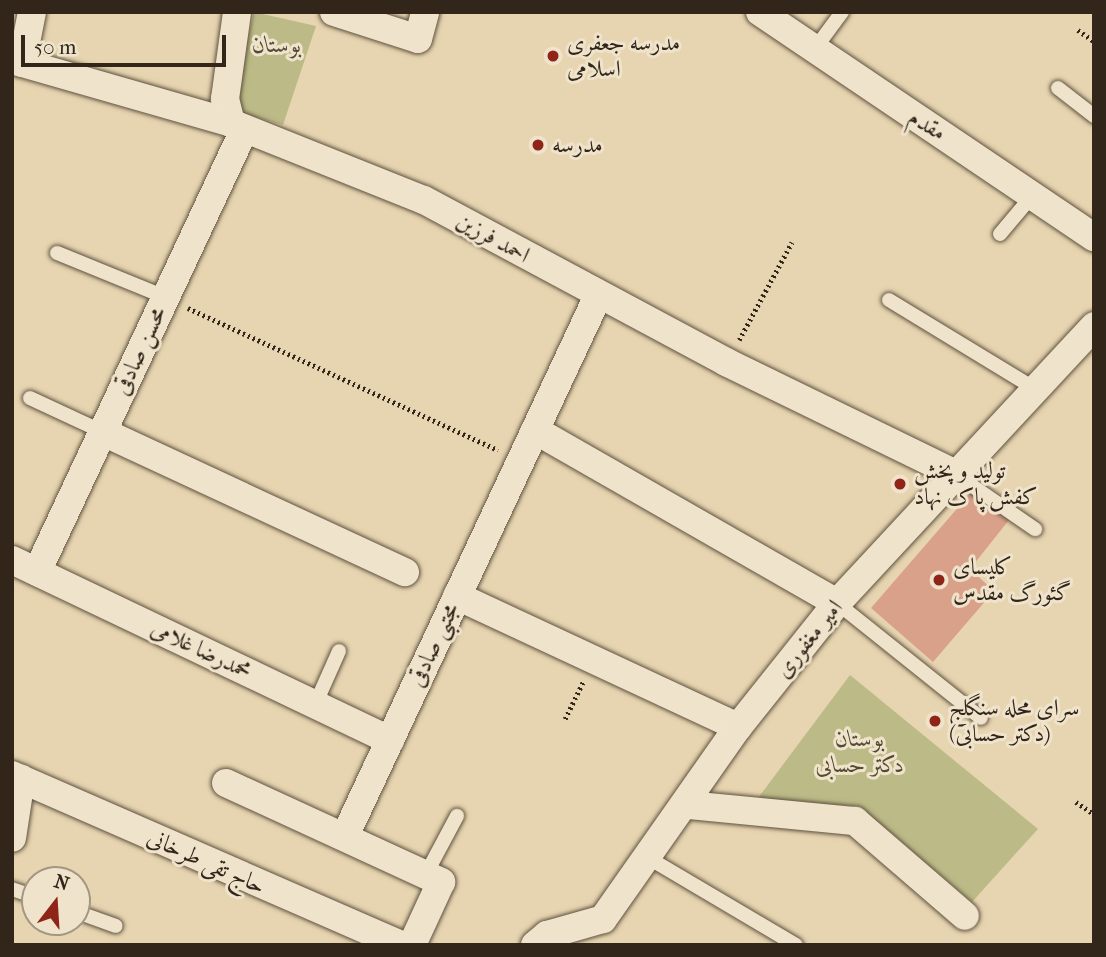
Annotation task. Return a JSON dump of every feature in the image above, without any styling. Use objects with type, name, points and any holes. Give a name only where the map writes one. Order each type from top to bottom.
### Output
[{"type":"street","points":[[17,61],[32,12]]},
{"type":"street","points":[[237,12],[225,99],[237,126]]},
{"type":"street","points":[[334,12],[418,39],[425,12]]},
{"type":"street","name":"مقدم","points":[[760,12],[1094,237]]},
{"type":"street","name":"احمد فرزین","points":[[17,61],[237,126],[424,200],[598,296],[726,362],[952,472]]},
{"type":"street","name":"محسن صادقی","points":[[37,572],[165,297],[237,126]]},
{"type":"street","name":"مجتبی صادقی","points":[[345,836],[598,296]]},
{"type":"street","name":"امیر مغفوری","points":[[535,945],[547,935],[603,919],[646,857],[688,805],[738,727],[837,603],[952,472],[1034,388],[1089,341]]},
{"type":"street","points":[[535,430],[837,603]]},
{"type":"street","points":[[103,432],[405,572]]},
{"type":"street","name":"محمدرضا غلامی","points":[[12,561],[390,740]]},
{"type":"street","points":[[457,596],[738,727]]},
{"type":"street","points":[[12,838],[17,777]]},
{"type":"street","name":"حاج تقی طرخانی","points":[[17,777],[402,945]]},
{"type":"street","points":[[226,783],[441,882],[412,945]]},
{"type":"street","points":[[688,805],[855,821],[965,916]]},
{"type":"lane","points":[[814,50],[842,12]]},
{"type":"lane","points":[[1058,88],[1094,116]]},
{"type":"lane","points":[[1000,234],[1032,196]]},
{"type":"lane","points":[[57,253],[165,297]]},
{"type":"lane","points":[[889,300],[1034,388]]},
{"type":"lane","points":[[30,398],[103,432]]},
{"type":"lane","points":[[952,472],[1035,529]]},
{"type":"lane","points":[[837,603],[981,718]]},
{"type":"lane","points":[[315,705],[339,651]]},
{"type":"lane","points":[[426,874],[457,816]]},
{"type":"lane","points":[[646,857],[796,945]]},
{"type":"lane","points":[[91,917],[116,926]]},
{"type":"path","points":[[1078,30],[1094,41]]},
{"type":"path","points":[[726,362],[792,242]]},
{"type":"path","points":[[165,297],[521,461]]},
{"type":"path","points":[[565,719],[593,659]]},
{"type":"path","points":[[1076,802],[1094,814]]},
{"type":"green space","name":"بوستان","points":[[254,12],[316,26],[283,125],[241,113],[237,85]]},
{"type":"green space","name":"بوستان دکتر حسابی","points":[[850,675],[1038,829],[972,902],[859,806],[755,802]]},
{"type":"building","name":"کلیسای گئورگ مقدس","points":[[974,489],[1009,520],[970,569],[994,591],[933,662],[871,608]]},
{"type":"place","name":"مدرسه جعفری اسلامی","points":[[553,56]]},
{"type":"place","name":"مدرسه","points":[[538,145]]},
{"type":"place","name":"تولید و پخش کفش پاک نهاد","points":[[900,484]]},
{"type":"place","name":"کلیسای گئورگ مقدس","points":[[939,580]]},
{"type":"place","name":"سرای محله سنگلج (دکتر حسابی)","points":[[935,721]]}]
